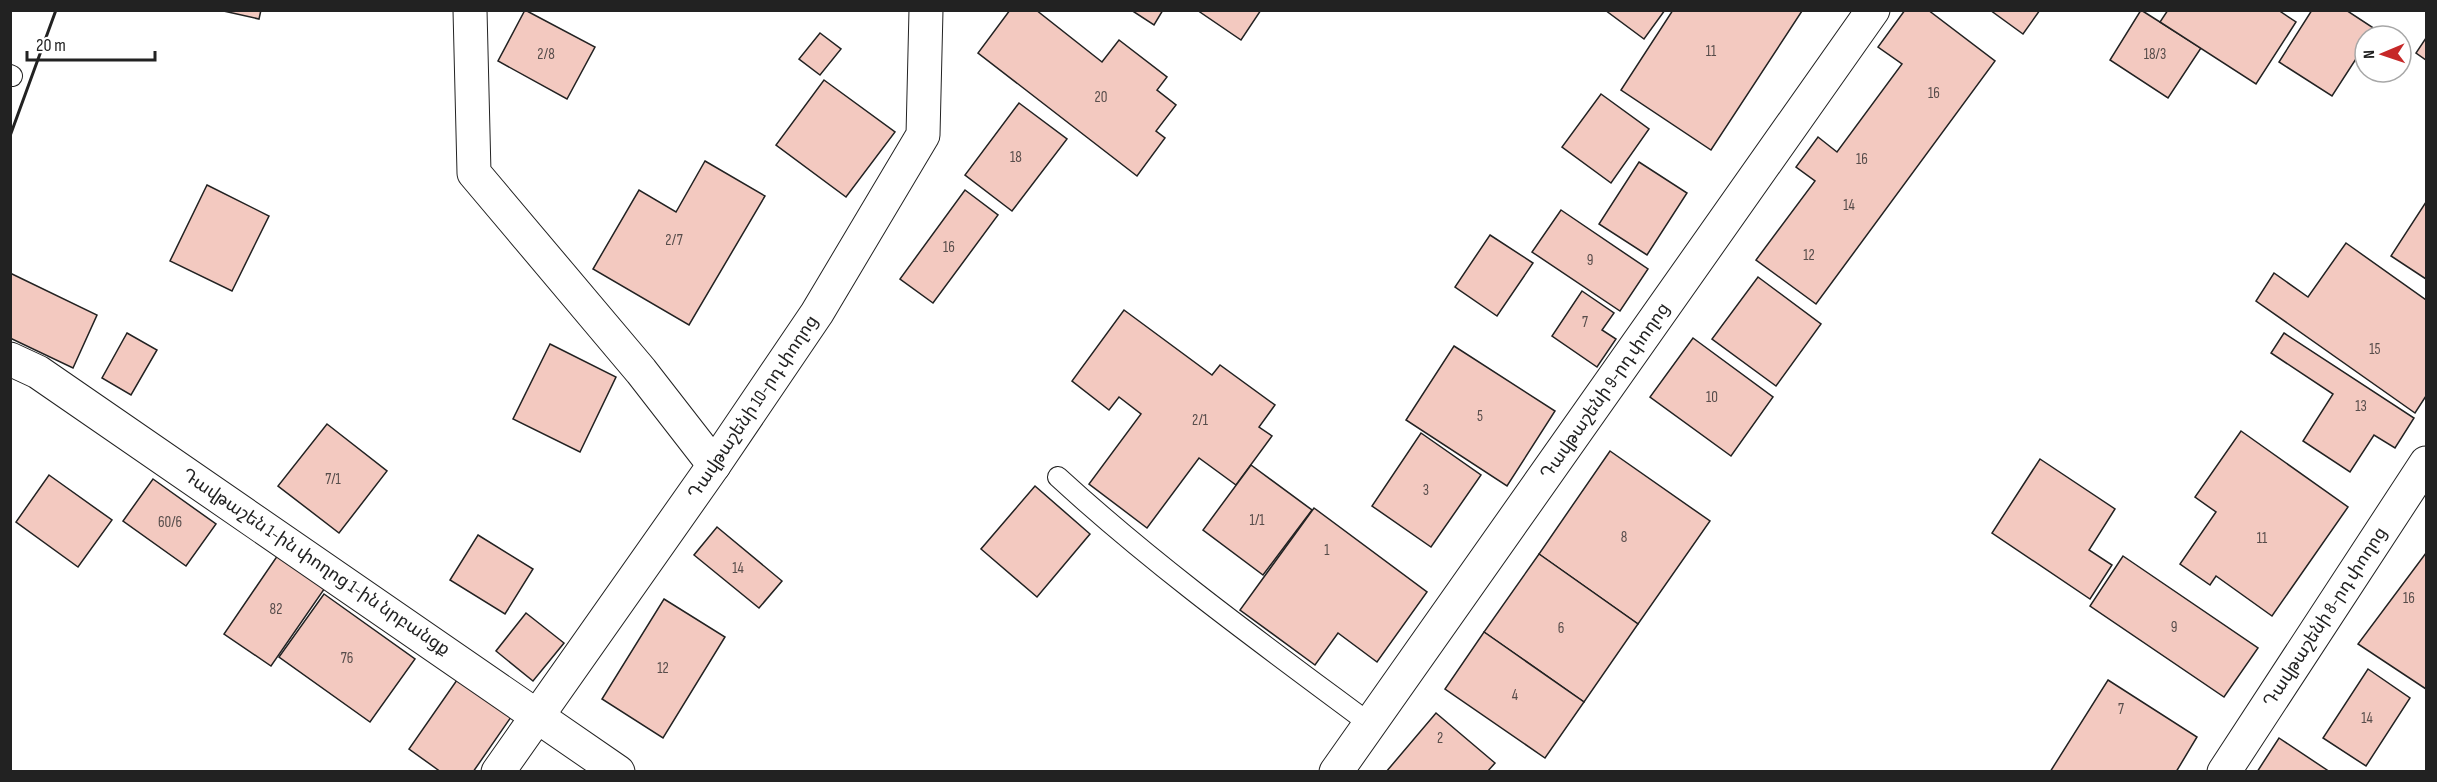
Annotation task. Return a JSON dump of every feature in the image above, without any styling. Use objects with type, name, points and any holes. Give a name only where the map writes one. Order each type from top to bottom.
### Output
[{"type":"street","points":[[470,10],[474,173],[641,371],[714,465]]},
{"type":"street","name":"Դավթաշենի 10-րդ փողոց","points":[[498,771],[540,716],[817,313],[923,135],[926,10]]},
{"type":"street","name":"Դավթաշենի 9-րդ փողոց","points":[[1336,771],[1873,10]]},
{"type":"street","name":"Դավթաշեն 1-ին փողոց 1-ին նրբանցք","points":[[10,359],[38,372],[618,771]]},
{"type":"street","name":"Դավթաշենի 8-րդ փողոց","points":[[2224,771],[2427,463]]},
{"type":"lane","points":[[1058,477],[1115,530],[1256,640],[1371,724]]},
{"type":"building","points":[[219,10],[261,10],[259,19]]},
{"type":"building","points":[[525,10],[595,47],[567,99],[498,61]]},
{"type":"building","points":[[1010,10],[1036,10],[1102,62],[1119,40],[1167,77],[1157,90],[1176,105],[1156,131],[1165,138],[1137,176],[978,53]]},
{"type":"building","points":[[1131,10],[1163,10],[1154,25]]},
{"type":"building","points":[[1197,10],[1261,10],[1241,40]]},
{"type":"building","points":[[1605,10],[1665,10],[1644,39]]},
{"type":"building","points":[[1673,10],[1802,11],[1711,150],[1621,90]]},
{"type":"building","points":[[1905,10],[1928,10],[1995,61],[1816,304],[1756,260],[1815,181],[1796,167],[1818,137],[1837,152],[1902,64],[1878,47]]},
{"type":"building","points":[[1990,10],[2040,10],[2023,34]]},
{"type":"building","points":[[2141,10],[2201,48],[2168,98],[2110,60]]},
{"type":"building","points":[[2168,10],[2278,10],[2296,22],[2256,84],[2160,22]]},
{"type":"building","points":[[2312,10],[2346,10],[2367,24],[2353,24],[2353,64],[2332,96],[2279,62]]},
{"type":"building","points":[[820,33],[841,49],[820,75],[799,59]]},
{"type":"building","points":[[2426,38],[2426,60],[2416,53]]},
{"type":"building","points":[[824,80],[895,132],[846,197],[776,145]]},
{"type":"building","points":[[1601,94],[1649,129],[1611,183],[1562,147]]},
{"type":"building","points":[[1019,103],[1067,139],[1012,211],[965,175]]},
{"type":"building","points":[[705,161],[765,196],[689,325],[593,269],[639,190],[676,212]]},
{"type":"building","points":[[1639,162],[1687,193],[1647,255],[1599,224]]},
{"type":"building","points":[[207,185],[269,216],[232,291],[170,261]]},
{"type":"building","points":[[965,190],[998,215],[933,303],[900,279]]},
{"type":"building","points":[[2426,202],[2426,279],[2391,256]]},
{"type":"building","points":[[1561,210],[1648,269],[1620,311],[1532,252]]},
{"type":"building","points":[[1490,235],[1533,263],[1497,316],[1455,287]]},
{"type":"building","points":[[2346,243],[2426,300],[2426,396],[2415,413],[2256,301],[2274,273],[2308,297]]},
{"type":"building","points":[[10,273],[97,315],[73,368],[10,338]]},
{"type":"building","points":[[1758,277],[1821,324],[1776,386],[1712,339]]},
{"type":"building","points":[[1582,291],[1614,313],[1602,330],[1616,339],[1597,367],[1552,336]]},
{"type":"building","points":[[1124,310],[1212,375],[1220,365],[1275,405],[1259,427],[1272,436],[1236,485],[1199,458],[1147,528],[1089,484],[1141,414],[1119,397],[1109,410],[1072,381]]},
{"type":"building","points":[[127,333],[157,350],[131,395],[102,378]]},
{"type":"building","points":[[2284,333],[2414,418],[2395,448],[2374,435],[2350,472],[2303,441],[2333,394],[2271,353]]},
{"type":"building","points":[[1693,338],[1773,397],[1731,456],[1650,397]]},
{"type":"building","points":[[550,344],[616,377],[580,452],[513,419]]},
{"type":"building","points":[[1454,346],[1555,411],[1507,486],[1406,420]]},
{"type":"building","points":[[327,424],[387,471],[339,533],[278,486]]},
{"type":"building","points":[[2241,431],[2348,507],[2272,616],[2216,576],[2210,585],[2180,564],[2216,512],[2195,497]]},
{"type":"building","points":[[1421,433],[1481,475],[1431,547],[1372,506]]},
{"type":"building","points":[[1610,451],[1710,521],[1638,624],[1539,554]]},
{"type":"building","points":[[2040,459],[2115,509],[2089,550],[2112,565],[2090,599],[1992,533]]},
{"type":"building","points":[[1251,465],[1312,510],[1263,575],[1203,530]]},
{"type":"building","points":[[49,475],[112,520],[78,567],[16,522]]},
{"type":"building","points":[[153,479],[216,524],[186,566],[123,521]]},
{"type":"building","points":[[1035,486],[1090,534],[1037,597],[981,549]]},
{"type":"building","points":[[1314,508],[1427,592],[1377,662],[1338,633],[1315,665],[1240,610]]},
{"type":"building","points":[[717,527],[782,581],[759,608],[694,555]]},
{"type":"building","points":[[478,535],[533,569],[505,614],[450,580]]},
{"type":"building","points":[[280,552],[327,585],[271,666],[224,634]]},
{"type":"building","points":[[2426,553],[2426,689],[2358,644]]},
{"type":"building","points":[[1539,554],[1638,624],[1584,702],[1484,632]]},
{"type":"building","points":[[2123,556],[2258,648],[2224,697],[2090,606]]},
{"type":"building","points":[[324,594],[415,659],[370,722],[279,657]]},
{"type":"building","points":[[664,599],[725,637],[663,738],[602,699]]},
{"type":"building","points":[[526,613],[564,643],[533,681],[496,651]]},
{"type":"building","points":[[1484,632],[1584,702],[1545,758],[1445,689]]},
{"type":"building","points":[[2368,669],[2410,698],[2366,766],[2323,738]]},
{"type":"building","points":[[457,680],[511,717],[473,772],[441,772],[409,749]]},
{"type":"building","points":[[2108,680],[2197,737],[2176,772],[2050,772]]},
{"type":"building","points":[[1436,713],[1495,763],[1487,772],[1386,772]]},
{"type":"building","points":[[2279,738],[2330,772],[2257,772]]},
{"type":"wall","points":[[10,136],[56,10]]}]
